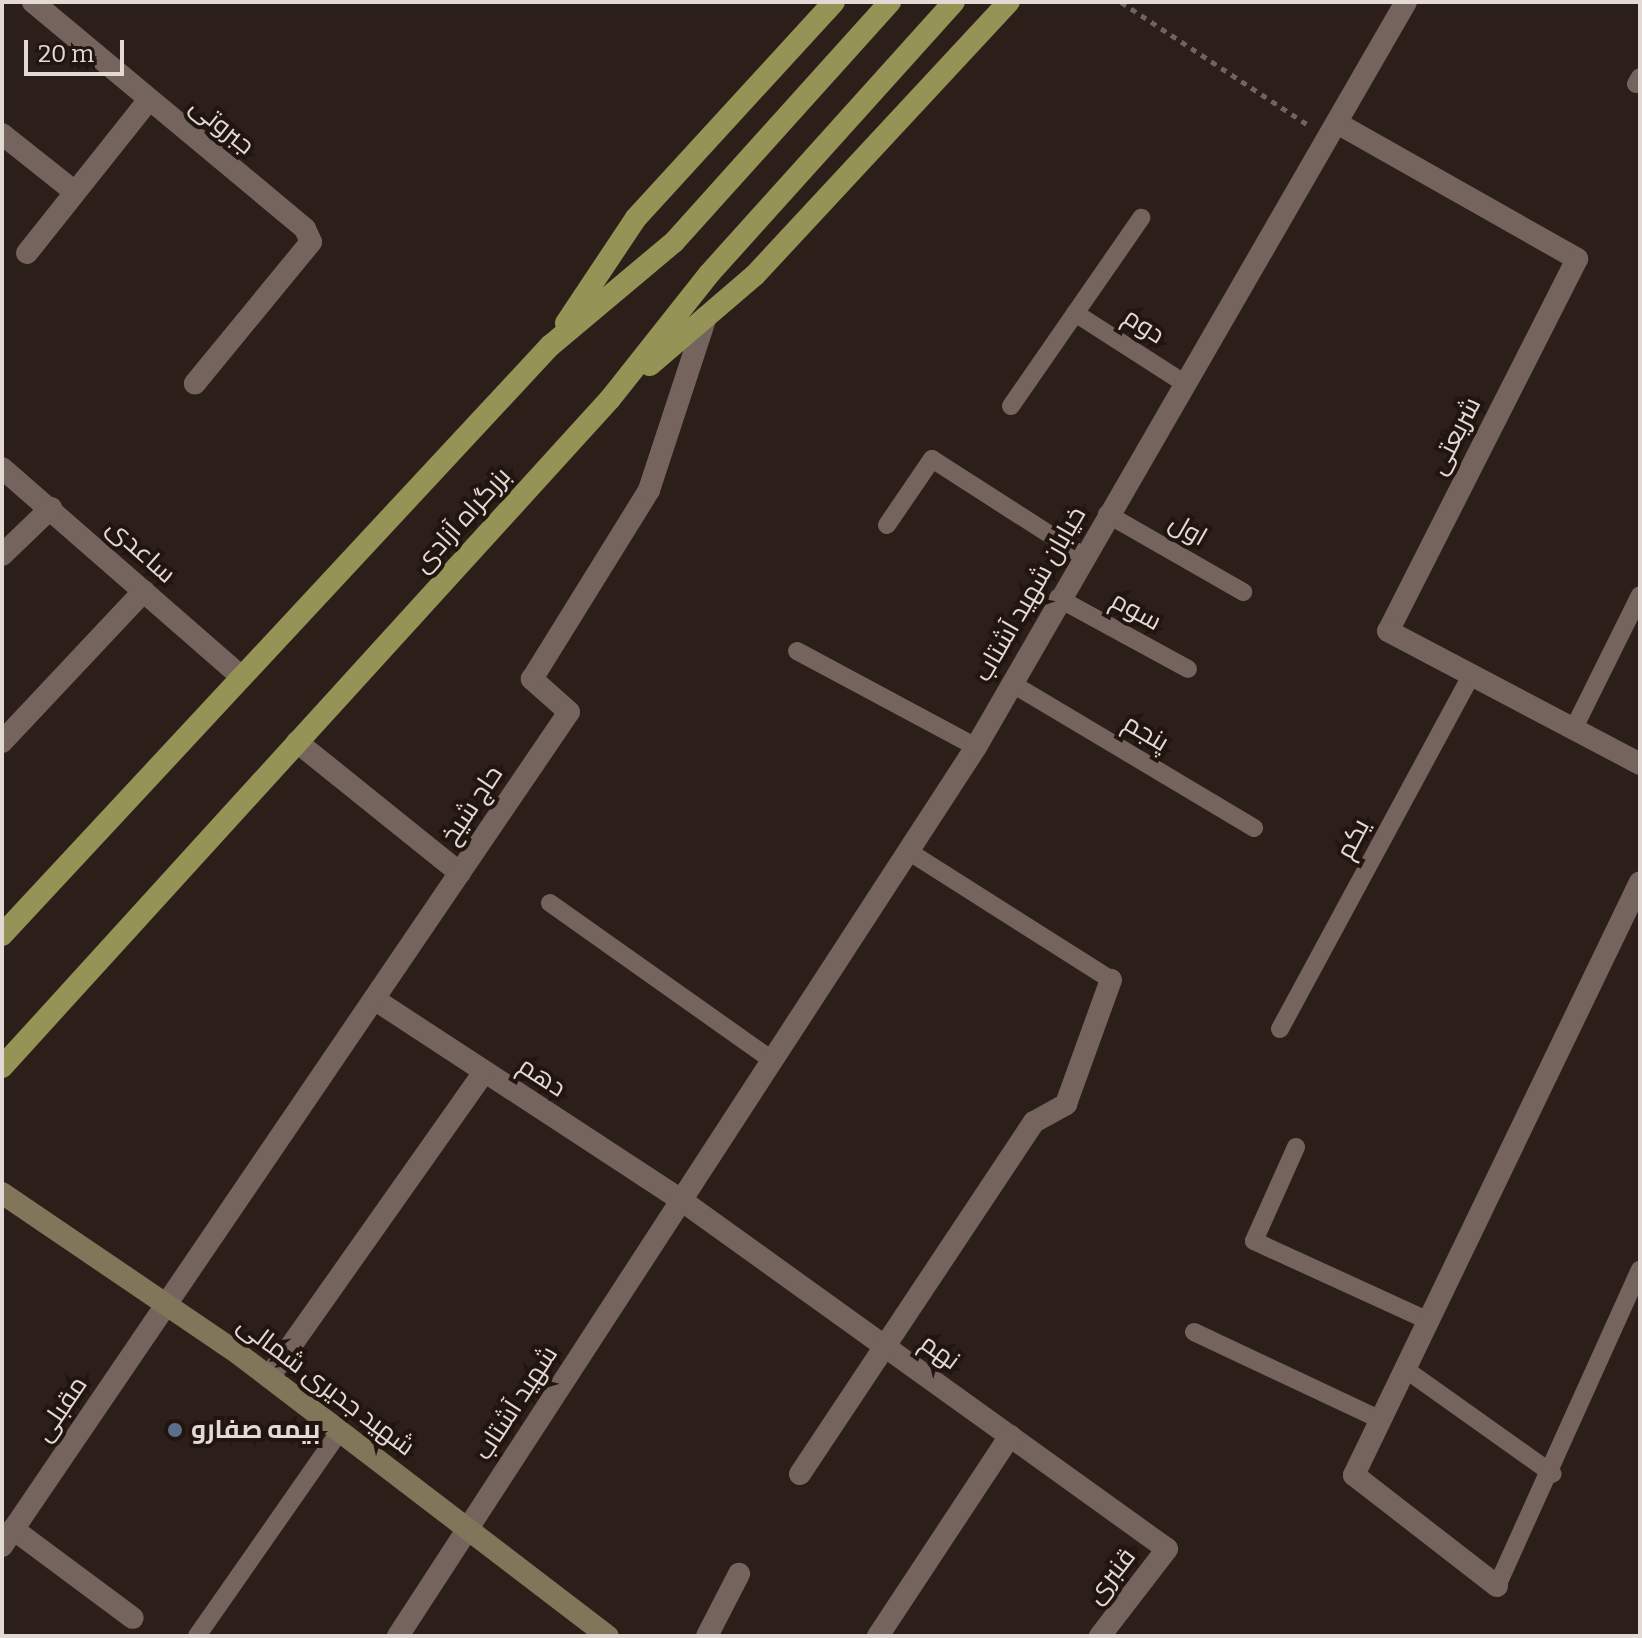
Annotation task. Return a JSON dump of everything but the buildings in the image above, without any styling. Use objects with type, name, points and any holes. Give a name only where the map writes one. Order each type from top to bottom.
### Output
[{"type":"highway","points":[[550,346],[636,218],[834,2]]},
{"type":"highway","name":"بزرگراه آزادی","points":[[2,935],[550,346],[674,242],[890,2]]},
{"type":"highway","name":"بزرگراه آزادی","points":[[2,1067],[610,399],[709,274],[954,2]]},
{"type":"highway","points":[[610,399],[755,275],[1009,2]]},
{"type":"main road","name":"شهید جدیری شمالی","points":[[2,1193],[269,1377],[608,1636]]},
{"type":"street","name":"جبروتی","points":[[33,2],[147,102],[305,229],[310,253],[195,383]]},
{"type":"street","name":"خیابان شهید آشتاب","points":[[681,1200],[976,747],[1058,598],[1406,2]]},
{"type":"street","points":[[27,253],[147,102]]},
{"type":"street","name":"شریعتی","points":[[1332,130],[1577,259],[1388,631],[1575,726],[1640,764]]},
{"type":"street","points":[[2,134],[75,192]]},
{"type":"street","name":"حاج شیخ","points":[[166,1304],[569,712],[532,679],[649,490],[706,317]]},
{"type":"street","name":"ساعدی","points":[[2,468],[242,677]]},
{"type":"street","points":[[2,555],[51,508]]},
{"type":"street","points":[[2,742],[144,591]]},
{"type":"street","points":[[297,742],[460,873]]},
{"type":"street","points":[[1497,1586],[1354,1475],[1640,882]]},
{"type":"street","points":[[800,1474],[1034,1122],[1066,1104],[1111,980]]},
{"type":"street","name":"دهم","points":[[374,999],[681,1200]]},
{"type":"street","points":[[269,1377],[484,1072]]},
{"type":"street","name":"نهم","points":[[681,1200],[1167,1549]]},
{"type":"street","name":"شهید آشتاب","points":[[398,1636],[681,1200]]},
{"type":"street","name":"مقبلی","points":[[8,1537],[166,1304]]},
{"type":"street","points":[[878,1636],[1010,1436]]},
{"type":"street","points":[[8,1537],[133,1618]]},
{"type":"street","name":"قنبری","points":[[1100,1636],[1167,1549]]},
{"type":"street","points":[[707,1636],[739,1574]]},
{"type":"lane","points":[[1011,406],[1141,218]]},
{"type":"lane","name":"دوم","points":[[1075,313],[1184,383]]},
{"type":"lane","points":[[887,525],[932,459],[1083,556]]},
{"type":"lane","name":"اول","points":[[1107,514],[1243,592]]},
{"type":"lane","points":[[1575,726],[1640,595]]},
{"type":"lane","name":"سوم","points":[[1058,598],[1188,669]]},
{"type":"lane","points":[[797,651],[976,747]]},
{"type":"lane","name":"یکم","points":[[1280,1029],[1472,674]]},
{"type":"lane","name":"پنجم","points":[[1011,683],[1254,828]]},
{"type":"lane","points":[[908,851],[1111,980]]},
{"type":"lane","points":[[550,903],[772,1060]]},
{"type":"lane","points":[[1296,1147],[1254,1241],[1429,1321]]},
{"type":"lane","points":[[1497,1586],[1553,1474],[1640,1270]]},
{"type":"lane","points":[[1194,1332],[1381,1420]]},
{"type":"lane","points":[[1405,1369],[1553,1474]]},
{"type":"lane","points":[[197,1636],[340,1431]]},
{"type":"path","points":[[1121,2],[1332,130]]},
{"type":"place","name":"بیمه صفارو","points":[[175,1430]]}]
